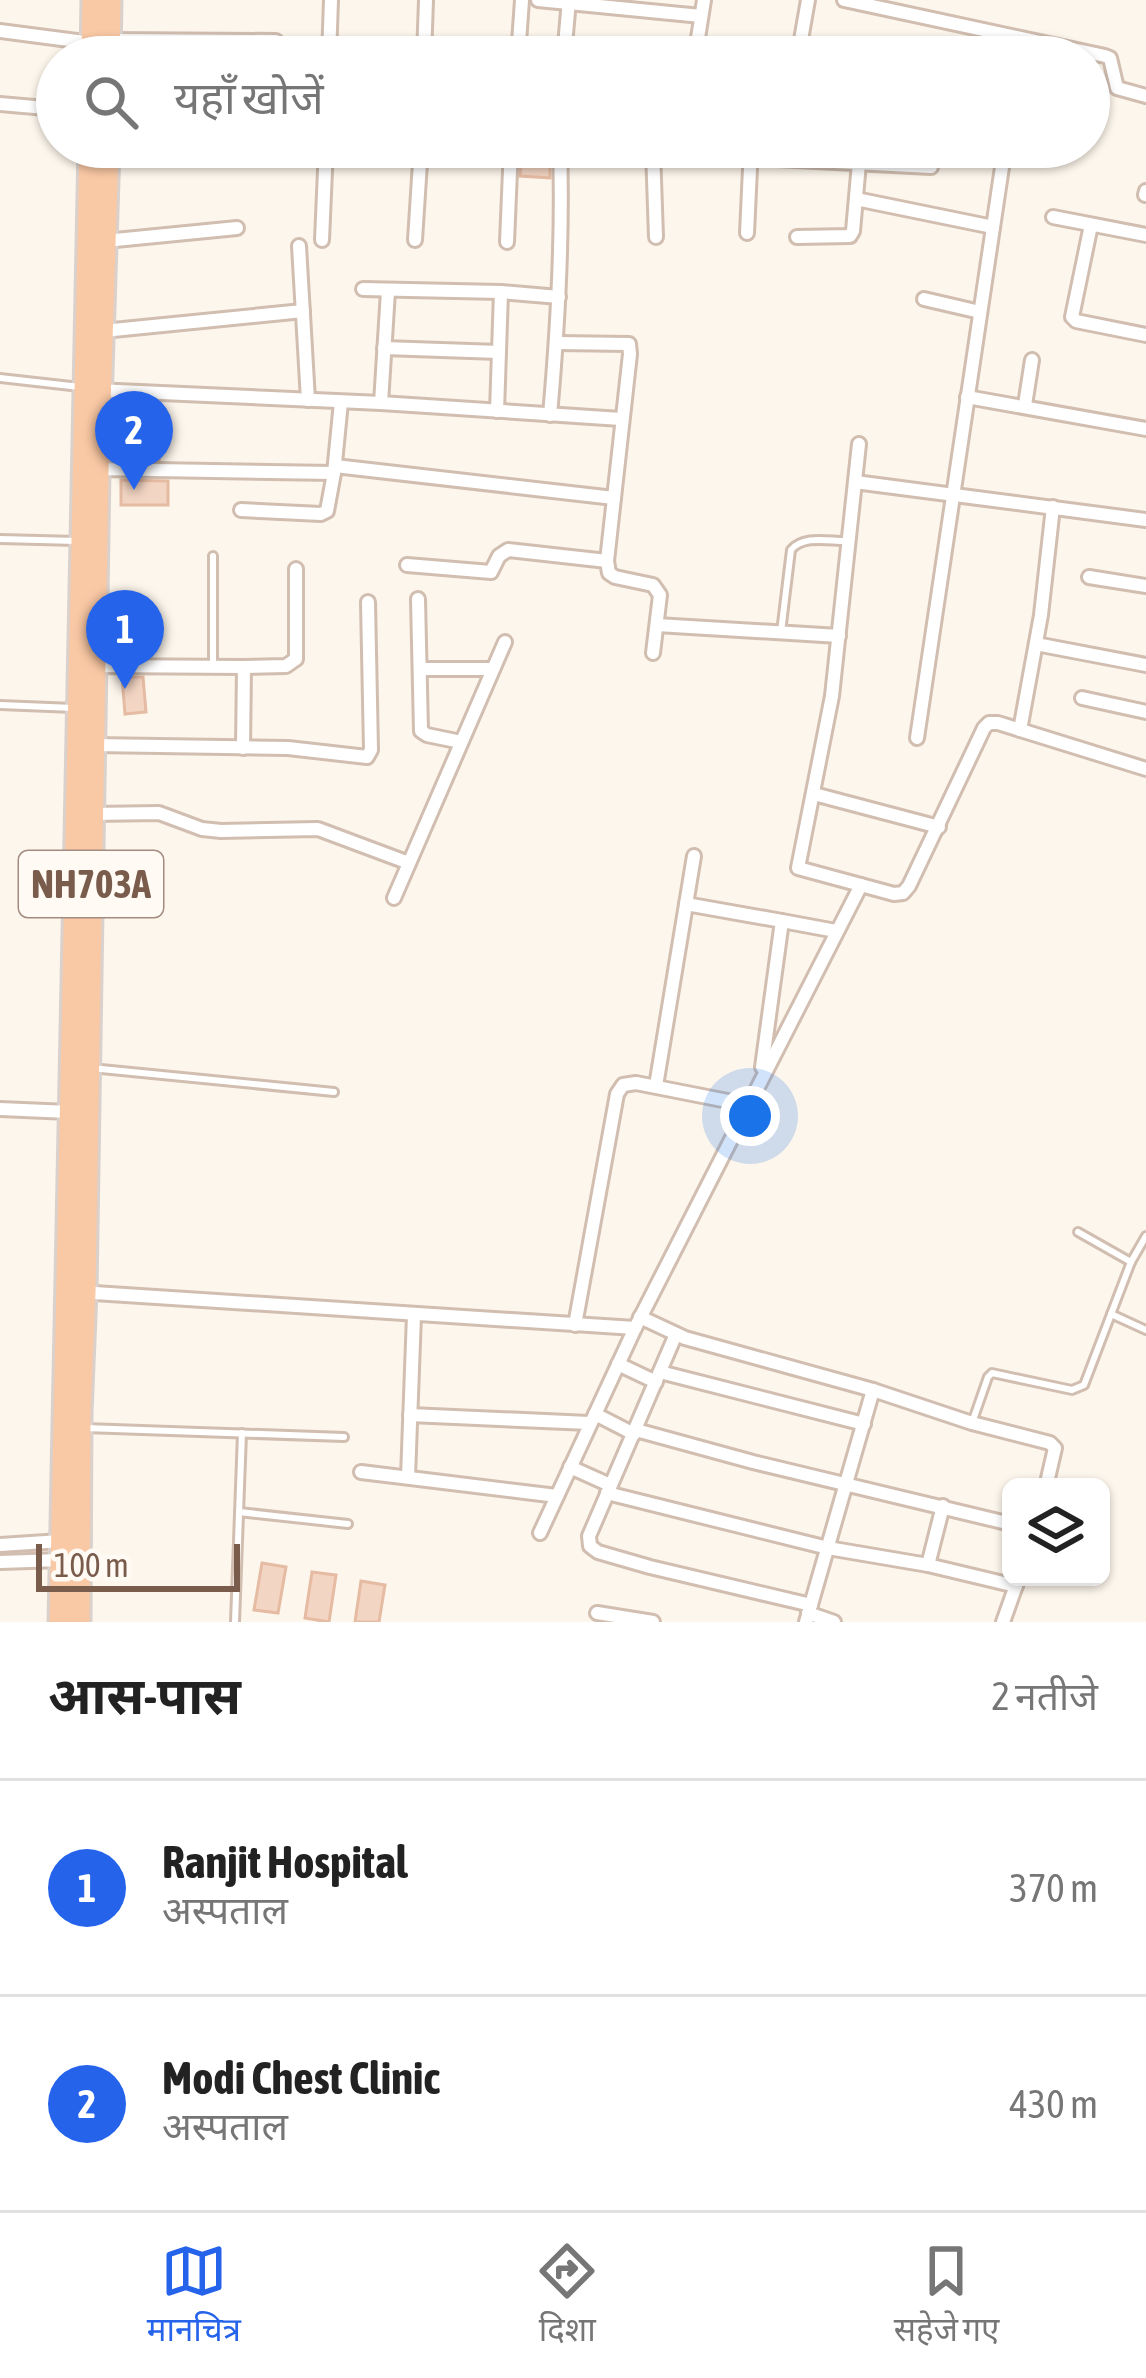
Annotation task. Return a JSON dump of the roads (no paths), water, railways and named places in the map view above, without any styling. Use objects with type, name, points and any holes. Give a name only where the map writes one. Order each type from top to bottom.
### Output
[{"type":"highway","points":[[93,0],[98,36]]},
{"type":"highway","points":[[103,36],[110,0]]},
{"type":"highway","name":"NH703A","points":[[60,1622],[87,1067],[96,666],[98,469],[89,168]]},
{"type":"highway","name":"NH703A","points":[[79,1622],[81,1427],[69,1112],[80,541],[93,389],[103,331],[107,168]]},
{"type":"street","points":[[330,36],[331,0]]},
{"type":"street","points":[[425,36],[426,0]]},
{"type":"street","points":[[519,36],[522,0]]},
{"type":"street","points":[[538,0],[701,16]]},
{"type":"street","points":[[698,36],[704,0]]},
{"type":"street","points":[[802,36],[808,0]]},
{"type":"street","points":[[850,1],[1008,36]]},
{"type":"street","points":[[566,36],[569,2]]},
{"type":"street","points":[[0,31],[36,37]]},
{"type":"street","points":[[1110,58],[1117,88],[1146,96]]},
{"type":"street","points":[[0,104],[36,107]]},
{"type":"street","points":[[322,240],[325,168]]},
{"type":"street","points":[[415,240],[420,168]]},
{"type":"street","points":[[507,242],[510,168]]},
{"type":"street","points":[[550,415],[559,297],[561,168]]},
{"type":"street","points":[[654,168],[656,237]]},
{"type":"street","points":[[747,233],[750,168]]},
{"type":"street","points":[[797,237],[850,236],[859,168]]},
{"type":"street","points":[[917,738],[1002,168]]},
{"type":"street","points":[[856,199],[993,227]]},
{"type":"street","points":[[1053,217],[1146,236]]},
{"type":"street","points":[[1091,225],[1072,317],[1146,335]]},
{"type":"street","points":[[105,241],[237,228]]},
{"type":"street","points":[[299,246],[308,400]]},
{"type":"street","points":[[363,290],[559,297]]},
{"type":"street","points":[[380,404],[388,291]]},
{"type":"street","points":[[497,411],[501,292]]},
{"type":"street","points":[[924,299],[980,312]]},
{"type":"street","points":[[103,331],[303,311]]},
{"type":"street","points":[[557,343],[629,344],[607,561],[615,577],[658,589],[653,653]]},
{"type":"street","points":[[384,348],[499,352]]},
{"type":"street","points":[[1025,405],[1032,360]]},
{"type":"street","points":[[93,389],[621,419]]},
{"type":"street","points":[[967,397],[1146,429]]},
{"type":"street","points":[[241,510],[328,511],[341,402]]},
{"type":"street","points":[[860,444],[832,697],[798,868],[894,894],[903,892],[989,723],[1146,769]]},
{"type":"street","points":[[98,469],[334,470],[614,498]]},
{"type":"street","points":[[855,482],[1146,520]]},
{"type":"street","points":[[1021,730],[1052,507]]},
{"type":"street","points":[[407,566],[491,572],[508,550],[607,561]]},
{"type":"street","points":[[96,666],[286,666],[296,658],[296,569]]},
{"type":"street","points":[[1089,577],[1146,586]]},
{"type":"street","points":[[418,599],[422,731],[461,742]]},
{"type":"street","points":[[94,746],[288,748],[369,754],[368,602]]},
{"type":"street","points":[[657,625],[839,636]]},
{"type":"street","points":[[394,898],[505,642]]},
{"type":"street","points":[[1036,644],[1146,665]]},
{"type":"street","points":[[243,748],[244,667]]},
{"type":"street","points":[[420,669],[493,669]]},
{"type":"street","points":[[1082,698],[1146,712]]},
{"type":"street","points":[[814,794],[939,827]]},
{"type":"street","points":[[92,814],[159,813],[221,831],[318,829],[409,863]]},
{"type":"street","points":[[656,1086],[694,856]]},
{"type":"street","points":[[540,1534],[638,1323],[861,885]]},
{"type":"street","points":[[686,904],[836,931]]},
{"type":"street","points":[[760,1081],[782,921]]},
{"type":"street","points":[[575,1324],[617,1094],[623,1085],[656,1086],[748,1106]]},
{"type":"street","points":[[0,1109],[69,1112]]},
{"type":"street","points":[[76,1292],[575,1324],[638,1323],[1050,1443],[1055,1456],[1049,1478]]},
{"type":"street","points":[[408,1477],[414,1315]]},
{"type":"street","points":[[676,1334],[609,1489],[590,1546],[834,1622]]},
{"type":"street","points":[[618,1364],[864,1424]]},
{"type":"street","points":[[808,1613],[873,1390]]},
{"type":"street","points":[[410,1415],[592,1419],[1002,1522]]},
{"type":"street","points":[[570,1467],[609,1489],[828,1548],[1002,1579]]},
{"type":"street","points":[[361,1472],[557,1496]]},
{"type":"street","points":[[928,1565],[943,1506]]},
{"type":"street","points":[[0,1545],[61,1551]]},
{"type":"street","points":[[0,1562],[61,1551]]},
{"type":"street","points":[[1004,1622],[1016,1586]]},
{"type":"street","points":[[597,1613],[652,1622]]},
{"type":"street","points":[[50,1622],[60,1622]]},
{"type":"lane","points":[[0,378],[93,389]]},
{"type":"lane","points":[[0,539],[80,541]]},
{"type":"lane","points":[[781,632],[790,550],[805,541],[849,541]]},
{"type":"lane","points":[[213,556],[213,667]]},
{"type":"lane","points":[[0,705],[77,708]]},
{"type":"lane","points":[[87,1067],[334,1092]]},
{"type":"lane","points":[[1078,1232],[1131,1262]]},
{"type":"lane","points":[[972,1423],[992,1373],[1072,1390],[1084,1384],[1131,1262],[1146,1236]]},
{"type":"lane","points":[[1111,1314],[1146,1330]]},
{"type":"lane","points":[[81,1427],[344,1437]]},
{"type":"lane","points":[[236,1622],[242,1433]]},
{"type":"lane","points":[[237,1511],[348,1524]]},
{"type":"place","name":"Modi Chest Clinic","points":[[134,490]]},
{"type":"place","name":"Ranjit Hospital","points":[[125,689]]}]
